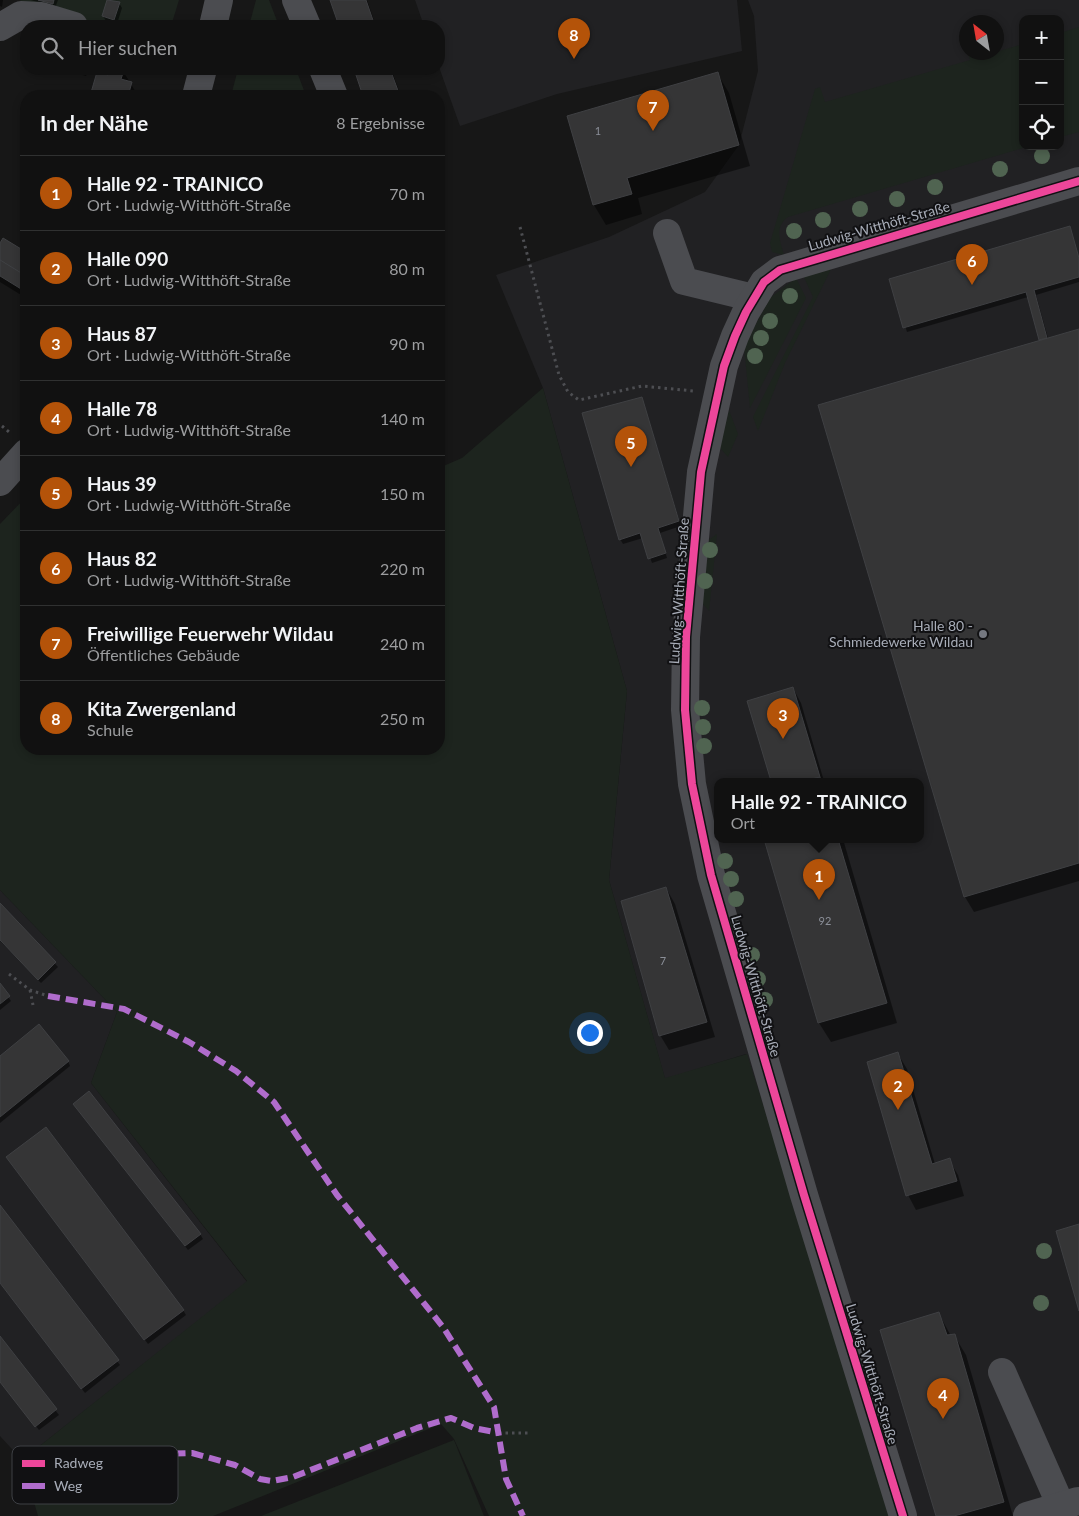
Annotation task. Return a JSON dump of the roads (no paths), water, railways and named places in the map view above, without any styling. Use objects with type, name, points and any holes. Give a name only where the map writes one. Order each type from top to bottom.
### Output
[{"type":"street","points":[[214,20],[219,0]]},
{"type":"street","points":[[296,0],[304,20]]},
{"type":"street","points":[[0,28],[21,14],[41,16],[54,20]]},
{"type":"street","points":[[198,90],[201,75]]},
{"type":"street","points":[[326,75],[332,90]]},
{"type":"street","name":"Ludwig-Witthöft-Straße","points":[[903,1516],[804,1195],[713,884],[694,794],[685,710],[686,637],[701,472],[724,366],[735,336],[764,282],[787,267],[1079,181]]},
{"type":"street","points":[[667,233],[684,281],[754,298]]},
{"type":"street","points":[[0,482],[20,460]]},
{"type":"street","points":[[1002,1372],[1070,1503],[1027,1516]]},
{"type":"place","name":"Kita Zwergenland","points":[[574,59]]},
{"type":"place","name":"Freiwillige Feuerwehr Wildau","points":[[653,131]]},
{"type":"place","name":"Haus 82","points":[[972,285]]},
{"type":"place","name":"Haus 39","points":[[631,467]]},
{"type":"place","name":"Halle 80 - Schmiedewerke Wildau","points":[[983,634]]},
{"type":"place","name":"Haus 87","points":[[783,739]]},
{"type":"place","name":"Halle 92 - TRAINICO","points":[[819,900]]},
{"type":"place","name":"Halle 090","points":[[898,1110]]},
{"type":"place","name":"Halle 78","points":[[943,1419]]}]
